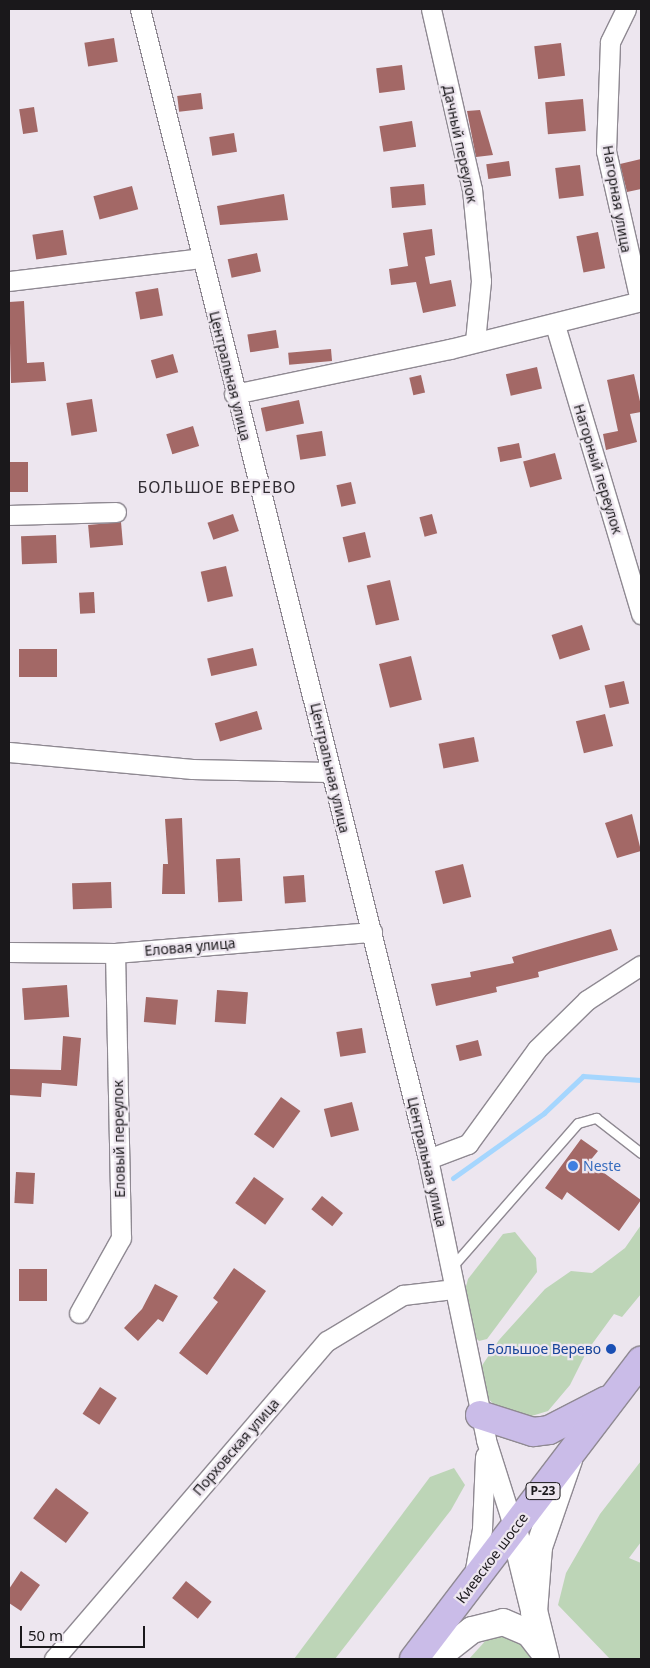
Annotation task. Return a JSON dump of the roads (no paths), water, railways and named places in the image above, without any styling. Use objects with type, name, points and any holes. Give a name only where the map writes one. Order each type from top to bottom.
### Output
[{"type":"main road","name":"Киевское шоссе","points":[[414,1659],[641,1361]]},
{"type":"main road","points":[[483,1427],[533,1432],[549,1430],[613,1397]]},
{"type":"street","name":"Центральная улица","points":[[140,9],[234,394],[317,706],[328,772],[372,932],[428,1159],[453,1289],[472,1363],[483,1427],[514,1529]]},
{"type":"street","name":"Дачный переулок","points":[[431,9],[472,189],[481,281],[475,341]]},
{"type":"street","name":"Нагорная улица","points":[[626,9],[610,42],[606,151],[640,301]]},
{"type":"street","points":[[9,281],[202,258]]},
{"type":"street","points":[[234,394],[555,325],[640,301]]},
{"type":"street","name":"Нагорный переулок","points":[[555,325],[641,614]]},
{"type":"street","points":[[9,515],[116,512]]},
{"type":"street","points":[[9,752],[192,769],[328,772]]},
{"type":"street","name":"Еловая улица","points":[[9,952],[114,953],[372,932]]},
{"type":"street","name":"Еловый переулок","points":[[79,1313],[121,1238],[114,953]]},
{"type":"street","points":[[428,1159],[468,1144],[536,1049],[587,1000],[641,965]]},
{"type":"street","name":"Порховская улица","points":[[54,1659],[327,1341],[403,1295],[453,1289]]},
{"type":"street","points":[[472,1584],[482,1530],[483,1427]]},
{"type":"street","points":[[534,1612],[538,1547],[572,1453]]},
{"type":"street","points":[[514,1529],[545,1655]]},
{"type":"street","points":[[435,1659],[472,1630],[503,1622],[529,1633],[545,1655]]},
{"type":"lane","points":[[450,1269],[578,1123],[596,1118],[641,1154]]},
{"type":"waterway","points":[[453,1178],[544,1113],[583,1076],[641,1080]]},
{"type":"place","name":"Neste","points":[[573,1166]]},
{"type":"place","name":"Большое Верево","points":[[611,1349]]},
{"type":"district","name":"БОЛЬШОЕ ВЕРЕВО","points":[[217,487]]}]
